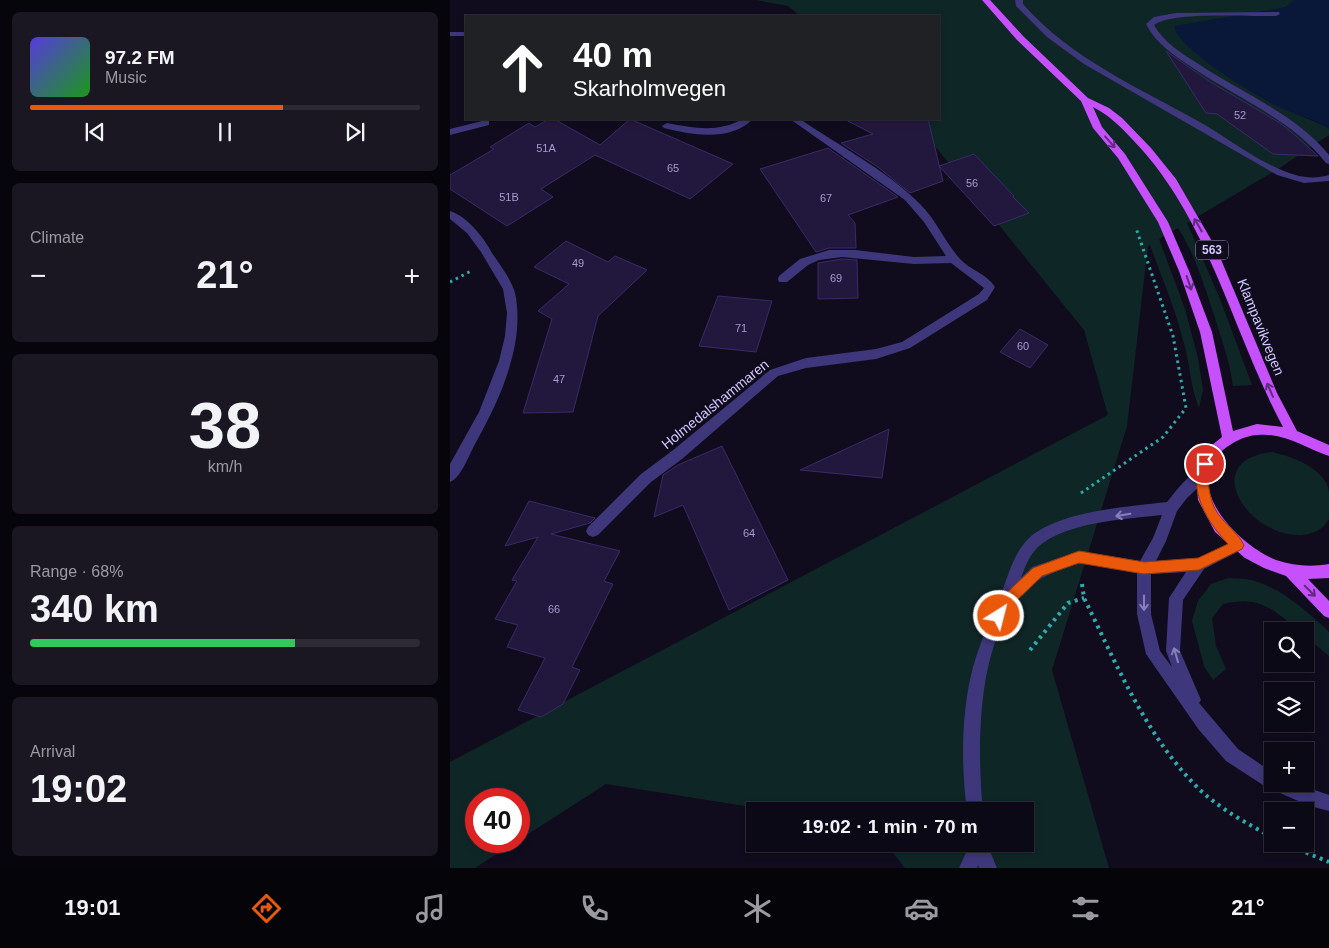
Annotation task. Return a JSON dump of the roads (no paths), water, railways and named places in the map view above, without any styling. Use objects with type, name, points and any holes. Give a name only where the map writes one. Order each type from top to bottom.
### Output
[{"type":"main road","name":"Klampavikvegen","points":[[986,0],[1020,38],[1085,100],[1106,110],[1119,120],[1148,150],[1173,181],[1212,250],[1271,394],[1292,433]]},
{"type":"main road","name":"Klampavikvegen","points":[[1085,100],[1098,128],[1122,156],[1163,222],[1184,271],[1206,332],[1228,437]]},
{"type":"main road","points":[[1329,451],[1311,440],[1292,433],[1268,429],[1254,430],[1228,437],[1218,444],[1210,453],[1202,475],[1204,493],[1210,511],[1222,529],[1238,545],[1262,562],[1291,572],[1316,574],[1329,571]]},
{"type":"main road","points":[[1291,572],[1329,611]]},
{"type":"street","points":[[1019,0],[1019,4],[1028,16],[1070,50],[1109,75],[1265,165],[1299,179],[1321,180],[1329,178]]},
{"type":"street","points":[[1276,14],[1176,15],[1156,19],[1150,24],[1151,30],[1161,40],[1217,80],[1281,118],[1311,142],[1329,161]]},
{"type":"street","points":[[450,34],[465,34]]},
{"type":"street","points":[[667,126],[696,131],[723,132],[747,120]]},
{"type":"street","name":"Holmedalshammaren","points":[[593,531],[646,478],[677,455],[774,373],[806,363],[876,354],[906,345],[983,297],[990,286],[981,277],[966,271],[954,259],[924,212],[908,197],[796,120]]},
{"type":"street","points":[[450,132],[486,123]]},
{"type":"street","points":[[450,214],[472,232],[486,251],[509,291],[512,307],[504,365],[469,445],[450,476]]},
{"type":"street","points":[[783,279],[803,263],[820,256],[837,254],[875,255],[924,261],[954,259]]},
{"type":"street","points":[[1202,475],[1182,494],[1171,508],[1159,541],[1144,568],[1144,614],[1153,654],[1200,717],[1232,754],[1264,776]]},
{"type":"street","points":[[974,802],[972,740],[975,696],[985,651],[1024,554],[1040,538],[1075,522],[1171,508]]},
{"type":"street","points":[[1004,605],[1037,572],[1079,557],[1144,568],[1199,564],[1238,545]]},
{"type":"street","points":[[1199,564],[1176,598],[1173,651],[1200,717]]},
{"type":"street","points":[[1297,792],[1329,803]]},
{"type":"street","points":[[968,868],[975,852]]},
{"type":"street","points":[[982,852],[988,868]]},
{"type":"water","points":[[1295,0],[1329,0],[1329,129],[1315,121],[1276,106],[1231,79],[1187,45],[1178,35],[1174,26],[1286,7]]}]
